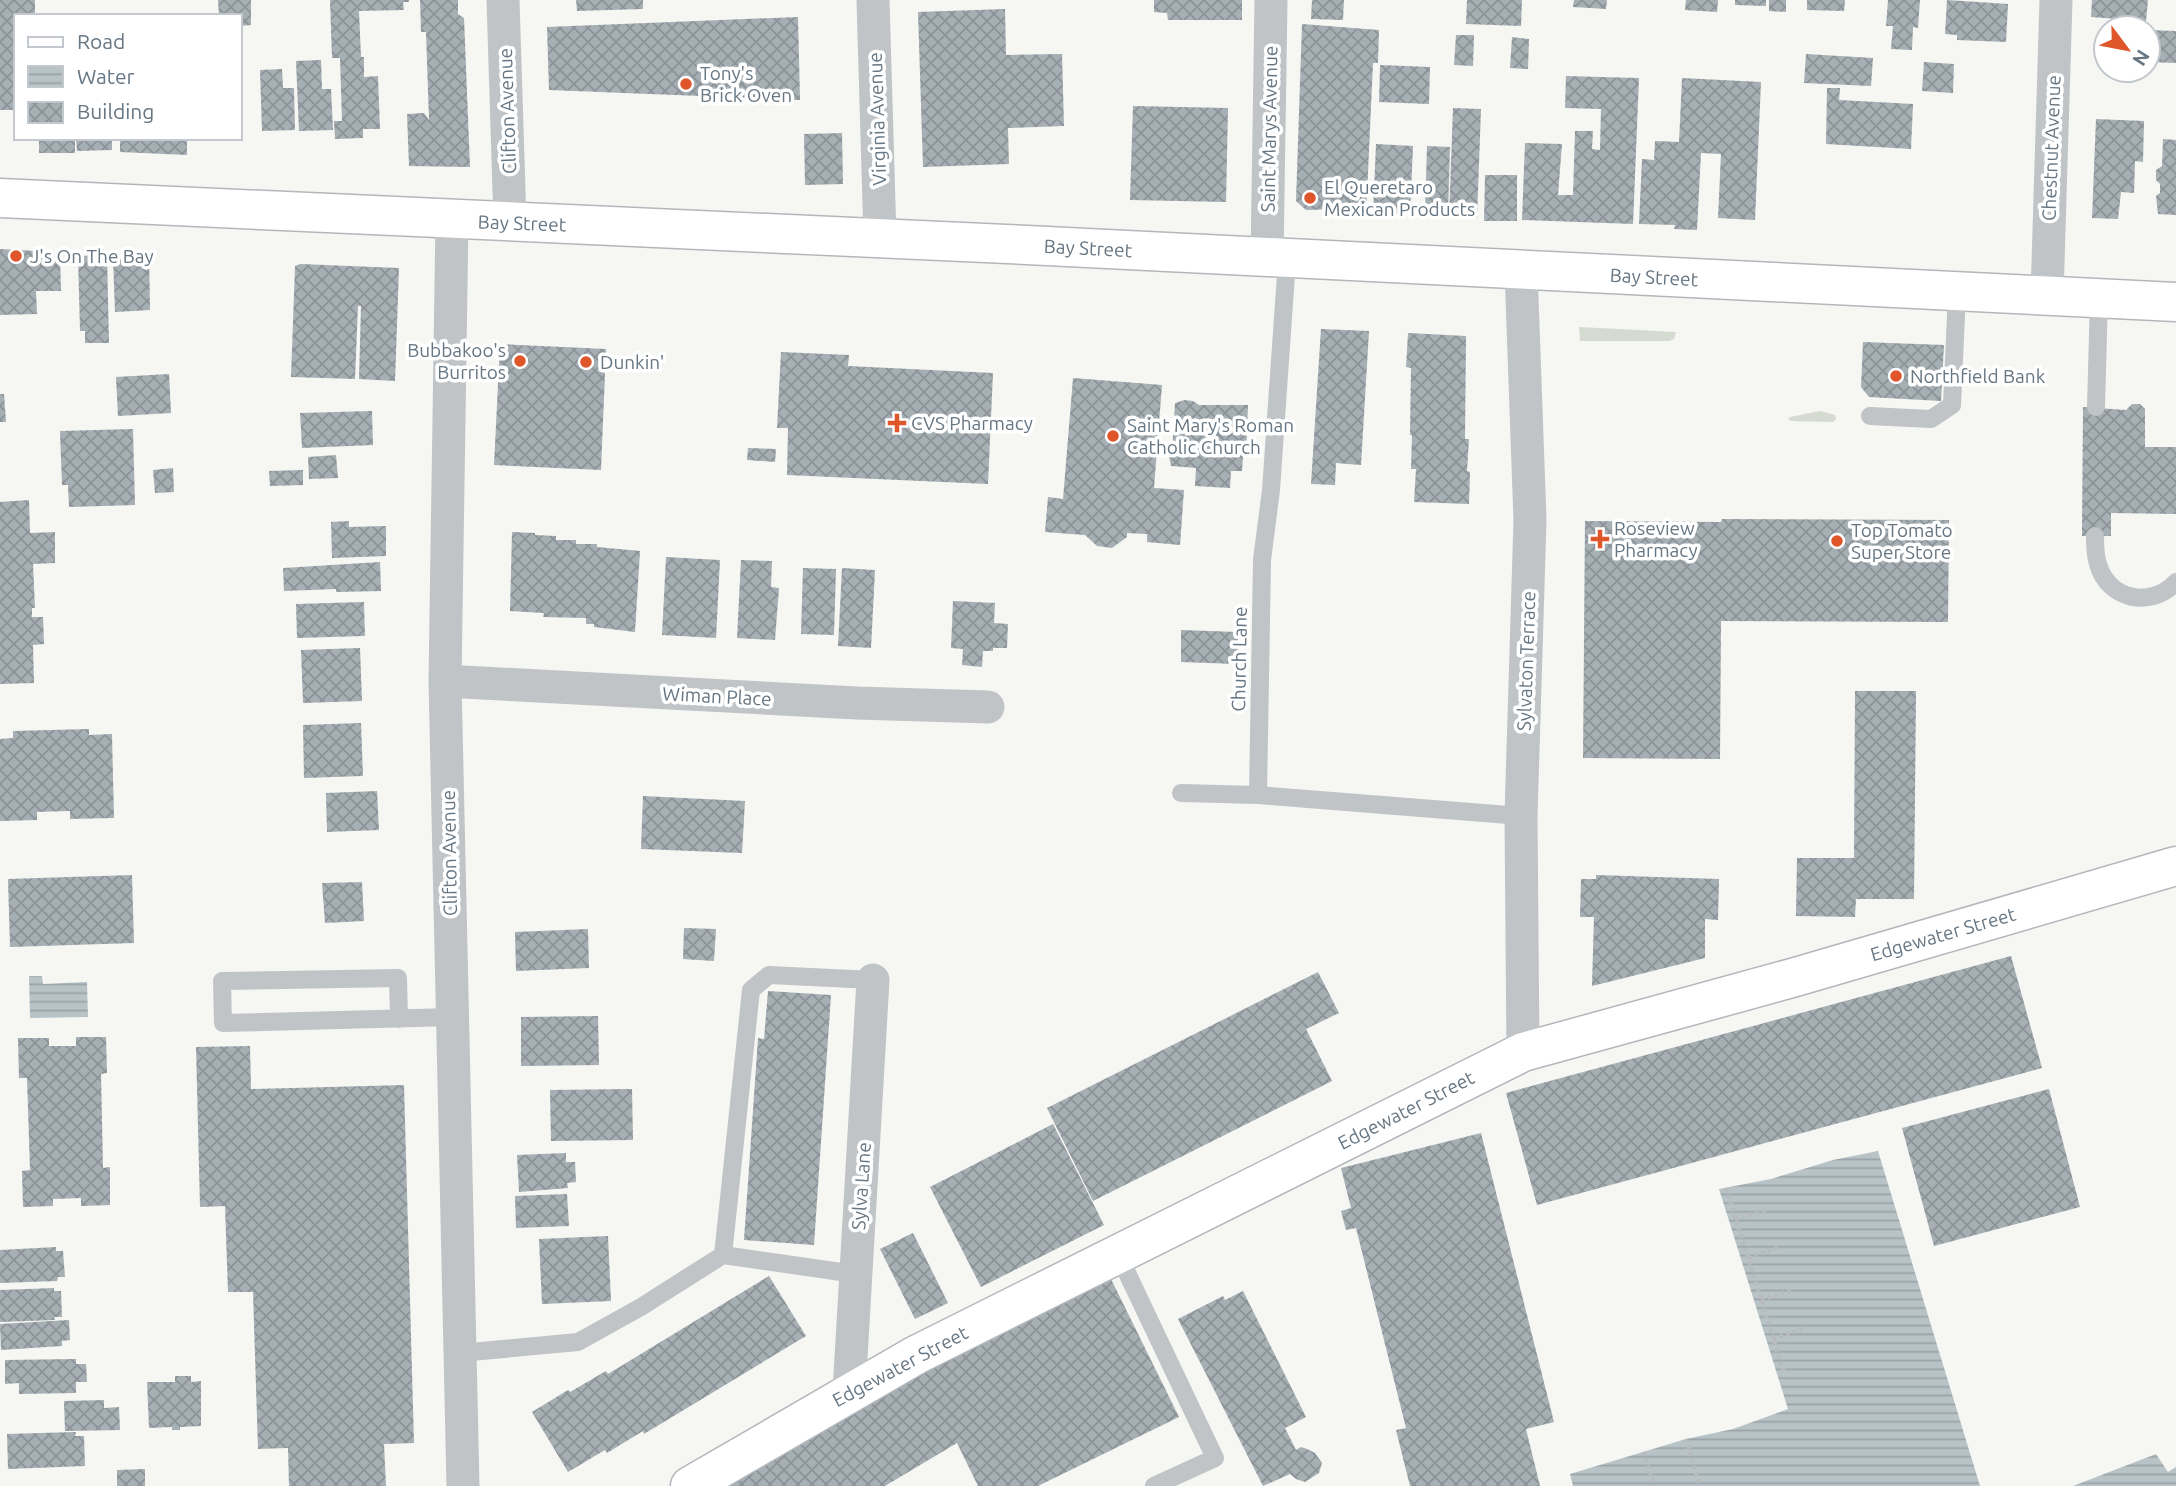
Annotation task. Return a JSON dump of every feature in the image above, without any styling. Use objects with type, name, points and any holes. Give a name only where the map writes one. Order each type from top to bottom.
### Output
[{"type":"main road","name":"Bay Street","points":[[0,198],[2176,302]]},
{"type":"main road","name":"Edgewater Street","points":[[690,1486],[916,1355],[1523,1052],[1792,978],[2176,866]]},
{"type":"street","name":"Clifton Avenue","points":[[503,0],[510,222]]},
{"type":"street","name":"Virginia Avenue","points":[[873,0],[880,238]]},
{"type":"street","name":"Saint Marys Avenue","points":[[1271,0],[1277,259]]},
{"type":"street","name":"Chestnut Avenue","points":[[2047,296],[2056,0]]},
{"type":"street","name":"Clifton Avenue","points":[[453,220],[445,681],[463,1486]]},
{"type":"street","name":"Sylvaton Terrace","points":[[1521,270],[1530,520],[1521,816],[1523,1052]]},
{"type":"street","name":"Wiman Place","points":[[445,681],[857,703],[988,707]]},
{"type":"street","name":"Sylva Lane","points":[[849,1392],[873,980]]},
{"type":"lane","name":"Church Lane","points":[[1258,795],[1262,560],[1272,490],[1277,259]]},
{"type":"lane","points":[[1870,415],[1931,419],[1952,405],[1957,292]]},
{"type":"lane","points":[[2096,407],[2099,299]]},
{"type":"lane","points":[[2095,536],[2098,565],[2104,577],[2125,595],[2153,598],[2163,595],[2176,582]]},
{"type":"lane","points":[[1181,793],[1258,795],[1521,816]]},
{"type":"lane","points":[[723,1255],[751,990],[769,975],[873,980]]},
{"type":"lane","points":[[399,1019],[398,978],[222,981],[223,1023],[399,1019],[453,1017]]},
{"type":"lane","points":[[1118,1254],[1215,1458],[1154,1486]]},
{"type":"lane","points":[[460,1353],[578,1342],[641,1307],[723,1255],[855,1274]]},
{"type":"path","points":[[1726,1188],[1784,1373]]},
{"type":"path","points":[[1735,1219],[1768,1209]]},
{"type":"path","points":[[1748,1258],[1780,1247]]},
{"type":"path","points":[[1761,1300],[1795,1289]]},
{"type":"path","points":[[1773,1339],[1807,1328]]},
{"type":"path","points":[[1686,1439],[1700,1486]]},
{"type":"path","points":[[1643,1452],[1655,1486]]},
{"type":"shaded area","points":[[1579,327],[1676,332],[1674,339],[1669,341],[1580,341]]},
{"type":"shaded area","points":[[1820,411],[1835,415],[1836,419],[1833,422],[1788,419],[1790,417]]},
{"type":"water","points":[[29,976],[42,976],[43,984],[87,982],[88,1017],[30,1018]]},
{"type":"water","points":[[1878,1151],[1980,1486],[1573,1486],[1570,1474],[1686,1439],[1733,1429],[1788,1409],[1719,1189],[1771,1179],[1833,1160]]},
{"type":"water","points":[[2156,1454],[2168,1472],[2176,1467],[2176,1486],[2073,1486]]},
{"type":"building","points":[[0,0],[35,0],[35,14],[14,14],[14,110],[0,110]]},
{"type":"building","points":[[218,0],[251,0],[251,25],[242,26],[242,14],[219,14]]},
{"type":"building","points":[[330,0],[409,0],[403,2],[404,10],[359,11],[364,77],[378,76],[380,129],[363,129],[363,138],[335,139],[334,121],[342,121],[340,58],[332,58]]},
{"type":"building","points":[[420,0],[458,0],[458,14],[464,18],[470,167],[409,166],[407,114],[424,113],[429,120],[426,32],[421,32]]},
{"type":"building","points":[[576,0],[643,0],[643,9],[577,11]]},
{"type":"building","points":[[1154,0],[1242,0],[1242,20],[1168,20],[1167,13],[1154,12]]},
{"type":"building","points":[[1312,0],[1344,0],[1343,20],[1311,19]]},
{"type":"building","points":[[1467,0],[1522,0],[1521,26],[1466,24]]},
{"type":"building","points":[[1574,0],[1607,0],[1606,9],[1573,7]]},
{"type":"building","points":[[1686,0],[1718,0],[1717,12],[1685,10]]},
{"type":"building","points":[[1735,0],[1766,0],[1766,6],[1735,5]]},
{"type":"building","points":[[1769,0],[1786,0],[1786,12],[1769,11]]},
{"type":"building","points":[[1807,0],[1845,0],[1844,11],[1807,10]]},
{"type":"building","points":[[1888,0],[1920,0],[1918,28],[1913,27],[1912,50],[1891,49],[1893,26],[1886,26]]},
{"type":"building","points":[[1947,0],[2008,4],[2006,42],[1957,40],[1957,35],[1945,34]]},
{"type":"building","points":[[2092,0],[2148,0],[2147,14],[2092,14],[2091,17]]},
{"type":"building","points":[[1005,9],[1006,55],[1062,54],[1064,126],[1008,128],[1009,164],[923,167],[918,12]]},
{"type":"building","points":[[798,17],[800,100],[549,90],[547,27]]},
{"type":"building","points":[[1302,24],[1379,30],[1378,63],[1373,63],[1366,216],[1339,215],[1339,209],[1306,210],[1296,201]]},
{"type":"building","points":[[2162,30],[2176,31],[2176,63],[2162,62]]},
{"type":"building","points":[[1456,35],[1474,35],[1473,66],[1454,65]]},
{"type":"building","points":[[1512,37],[1529,39],[1528,69],[1510,68]]},
{"type":"building","points":[[1806,54],[1873,58],[1871,86],[1804,83]]},
{"type":"building","points":[[321,60],[322,89],[331,89],[333,130],[299,131],[296,61]]},
{"type":"building","points":[[1924,62],[1954,64],[1953,93],[1922,91]]},
{"type":"building","points":[[1380,65],[1430,67],[1429,104],[1379,102]]},
{"type":"building","points":[[282,69],[283,88],[294,88],[295,130],[262,131],[260,70]]},
{"type":"building","points":[[1566,76],[1639,78],[1633,224],[1522,220],[1525,143],[1562,144],[1558,195],[1573,195],[1575,131],[1593,131],[1592,149],[1600,150],[1601,109],[1565,108]]},
{"type":"building","points":[[1682,78],[1761,82],[1755,220],[1718,218],[1721,154],[1701,153],[1697,230],[1674,229],[1675,225],[1639,224],[1642,159],[1654,160],[1655,141],[1679,142]]},
{"type":"building","points":[[1827,88],[1840,88],[1839,100],[1913,104],[1911,149],[1826,144]]},
{"type":"building","points":[[1133,106],[1228,108],[1226,202],[1130,200]]},
{"type":"building","points":[[1453,108],[1481,109],[1477,218],[1449,217]]},
{"type":"building","points":[[2096,119],[2144,121],[2143,162],[2135,161],[2134,193],[2121,192],[2118,219],[2092,218]]},
{"type":"building","points":[[842,133],[843,184],[805,185],[804,134]]},
{"type":"building","points":[[2163,139],[2176,140],[2176,215],[2158,214],[2156,196],[2160,193],[2160,184],[2156,180],[2156,170],[2162,166]]},
{"type":"building","points":[[39,140],[75,140],[75,153],[39,153]]},
{"type":"building","points":[[76,140],[112,140],[112,150],[77,151]]},
{"type":"building","points":[[120,140],[187,140],[187,155],[120,152]]},
{"type":"building","points":[[1376,144],[1413,146],[1410,214],[1373,212]]},
{"type":"building","points":[[1427,146],[1450,147],[1448,215],[1425,214]]},
{"type":"building","points":[[1485,175],[1517,175],[1517,221],[1484,221]]},
{"type":"building","points":[[0,249],[36,251],[36,254],[60,253],[61,291],[36,291],[37,314],[0,315]]},
{"type":"building","points":[[107,255],[109,343],[85,343],[85,331],[80,331],[78,256]]},
{"type":"building","points":[[149,256],[150,310],[115,312],[113,257]]},
{"type":"building","points":[[295,266],[399,268],[395,381],[359,379],[361,306],[358,306],[355,379],[291,377]]},
{"type":"building","points":[[1321,329],[1369,331],[1361,465],[1336,463],[1335,485],[1311,484]]},
{"type":"building","points":[[1408,333],[1466,336],[1465,439],[1469,439],[1469,504],[1414,502],[1416,469],[1411,469],[1411,368],[1406,367]]},
{"type":"building","points":[[1863,342],[1944,345],[1941,401],[1869,397],[1861,387]]},
{"type":"building","points":[[500,344],[606,349],[601,470],[494,465]]},
{"type":"building","points":[[781,352],[849,355],[848,366],[993,373],[988,484],[787,475],[788,428],[777,428]]},
{"type":"building","points":[[169,374],[171,413],[118,416],[116,377]]},
{"type":"building","name":"Saint Mary's Roman Catholic Church","points":[[1073,378],[1162,385],[1154,488],[1184,490],[1180,545],[1147,542],[1147,534],[1127,533],[1127,537],[1112,548],[1097,546],[1085,535],[1045,532],[1048,497],[1063,499]]},
{"type":"building","points":[[0,394],[4,394],[6,422],[0,422]]},
{"type":"building","points":[[1185,400],[1199,405],[1248,405],[1246,457],[1243,456],[1242,471],[1231,471],[1230,488],[1195,486],[1196,468],[1171,466],[1169,456],[1172,452],[1175,403]]},
{"type":"building","points":[[2132,404],[2140,404],[2145,409],[2145,447],[2176,447],[2176,514],[2111,513],[2111,536],[2082,536],[2083,407],[2126,410]]},
{"type":"building","points":[[372,411],[373,445],[302,448],[300,413]]},
{"type":"building","points":[[133,429],[135,505],[69,507],[68,485],[62,485],[60,431]]},
{"type":"building","points":[[748,448],[776,449],[775,462],[747,460]]},
{"type":"building","points":[[336,455],[338,478],[309,479],[308,457]]},
{"type":"building","points":[[173,468],[174,492],[155,493],[153,470]]},
{"type":"building","points":[[303,470],[303,485],[270,486],[269,471]]},
{"type":"building","points":[[29,500],[30,533],[55,532],[55,563],[33,564],[35,608],[32,608],[32,617],[43,617],[44,644],[33,645],[34,683],[0,684],[0,502]]},
{"type":"building","points":[[1722,519],[1949,520],[1948,622],[1721,621],[1720,759],[1583,758],[1585,521],[1721,522]]},
{"type":"building","points":[[349,521],[349,527],[386,526],[386,556],[332,558],[331,522]]},
{"type":"building","points":[[512,532],[556,536],[556,540],[576,540],[576,544],[597,544],[597,547],[640,551],[635,632],[594,627],[594,624],[586,624],[586,618],[543,617],[544,613],[510,611]]},
{"type":"building","points":[[666,557],[720,560],[716,638],[662,635]]},
{"type":"building","points":[[741,560],[772,561],[771,587],[779,588],[775,640],[737,638]]},
{"type":"building","points":[[380,562],[381,591],[284,591],[283,568]]},
{"type":"building","points":[[803,568],[836,569],[834,635],[801,634]]},
{"type":"building","points":[[842,568],[875,570],[871,648],[838,646]]},
{"type":"building","points":[[953,601],[995,603],[994,623],[1008,624],[1007,648],[983,651],[982,667],[962,665],[963,649],[951,648]]},
{"type":"building","points":[[364,602],[365,636],[297,638],[296,604]]},
{"type":"building","points":[[1181,630],[1238,632],[1237,664],[1181,662]]},
{"type":"building","points":[[360,648],[362,701],[303,703],[301,650]]},
{"type":"building","points":[[1855,691],[1916,691],[1914,899],[1856,899],[1855,917],[1796,916],[1797,858],[1854,858]]},
{"type":"building","points":[[361,723],[363,776],[304,778],[303,725]]},
{"type":"building","points":[[89,729],[89,735],[112,734],[114,818],[70,819],[70,811],[37,812],[37,820],[0,821],[0,739],[13,738],[13,731]]},
{"type":"building","points":[[377,791],[379,830],[327,832],[326,793]]},
{"type":"building","points":[[643,796],[745,801],[742,853],[641,849]]},
{"type":"building","points":[[132,875],[134,943],[10,947],[8,879]]},
{"type":"building","points":[[1596,875],[1719,879],[1718,920],[1705,919],[1705,958],[1592,986],[1594,917],[1580,917],[1581,879],[1596,879]]},
{"type":"building","points":[[362,882],[364,921],[325,923],[322,883]]},
{"type":"building","points":[[684,928],[716,929],[714,961],[683,959]]},
{"type":"building","points":[[588,929],[589,968],[516,971],[515,932]]},
{"type":"building","points":[[2011,956],[2042,1068],[1537,1205],[1506,1093]]},
{"type":"building","points":[[1318,972],[1339,1013],[1306,1029],[1332,1081],[1093,1201],[1047,1108]]},
{"type":"building","points":[[768,991],[831,995],[814,1245],[744,1240],[758,1038],[764,1039]]},
{"type":"building","points":[[598,1016],[599,1065],[521,1066],[521,1017]]},
{"type":"building","points":[[76,1037],[106,1037],[107,1073],[101,1074],[103,1168],[110,1167],[110,1205],[81,1206],[81,1198],[53,1199],[53,1206],[23,1207],[22,1171],[30,1170],[27,1078],[19,1078],[18,1038],[49,1038],[49,1046],[76,1046]]},
{"type":"building","points":[[250,1046],[251,1089],[404,1085],[414,1443],[384,1444],[386,1486],[289,1486],[288,1448],[258,1449],[253,1292],[228,1292],[225,1206],[200,1207],[196,1047]]},
{"type":"building","points":[[632,1089],[633,1140],[551,1141],[550,1090]]},
{"type":"building","points":[[2049,1089],[2080,1207],[1934,1246],[1902,1128]]},
{"type":"building","points":[[1053,1124],[1104,1225],[981,1287],[930,1187]]},
{"type":"building","points":[[1481,1133],[1554,1422],[1526,1429],[1540,1486],[1410,1486],[1396,1430],[1406,1428],[1356,1228],[1346,1230],[1341,1211],[1351,1208],[1341,1168]]},
{"type":"building","points":[[566,1153],[566,1162],[575,1162],[576,1182],[567,1183],[568,1188],[519,1192],[517,1155]]},
{"type":"building","points":[[567,1194],[569,1226],[516,1228],[515,1196]]},
{"type":"building","points":[[913,1233],[948,1303],[915,1319],[880,1249]]},
{"type":"building","points":[[608,1236],[611,1301],[542,1304],[539,1239]]},
{"type":"building","points":[[56,1247],[56,1251],[63,1251],[65,1277],[58,1277],[57,1281],[0,1283],[0,1250]]},
{"type":"building","points":[[769,1276],[806,1336],[644,1434],[643,1431],[568,1472],[532,1412],[606,1371],[608,1374]]},
{"type":"building","points":[[1111,1279],[1179,1417],[1038,1486],[978,1486],[957,1443],[885,1486],[729,1486],[882,1391]]},
{"type":"building","points":[[54,1288],[54,1291],[61,1291],[62,1317],[54,1317],[55,1320],[0,1322],[0,1290]]},
{"type":"building","points":[[1243,1291],[1306,1417],[1285,1428],[1296,1450],[1301,1447],[1315,1453],[1322,1463],[1319,1473],[1305,1482],[1290,1474],[1263,1486],[1178,1319],[1223,1296],[1225,1300]]},
{"type":"building","points":[[69,1320],[70,1340],[62,1341],[62,1346],[1,1350],[0,1324]]},
{"type":"building","points":[[76,1359],[76,1364],[86,1364],[87,1382],[76,1382],[76,1393],[19,1394],[19,1383],[5,1384],[5,1360]]},
{"type":"building","points":[[175,1376],[191,1376],[191,1382],[201,1381],[201,1426],[180,1427],[180,1430],[172,1430],[172,1427],[149,1428],[147,1382],[175,1382]]},
{"type":"building","points":[[104,1400],[104,1408],[119,1407],[120,1430],[65,1431],[64,1401]]},
{"type":"building","points":[[76,1432],[75,1436],[84,1436],[85,1466],[8,1469],[7,1434]]},
{"type":"building","points":[[145,1469],[145,1486],[117,1486],[117,1470]]},
{"type":"place","name":"Tony's Brick Oven","points":[[686,84]]},
{"type":"place","name":"El Queretaro Mexican Products","points":[[1310,198]]},
{"type":"place","name":"J's On The Bay","points":[[16,256]]},
{"type":"place","name":"Bubbakoo's Burritos","points":[[520,361]]},
{"type":"place","name":"Dunkin'","points":[[586,362]]},
{"type":"place","name":"Northfield Bank","points":[[1896,376]]},
{"type":"place","name":"CVS Pharmacy","points":[[897,423]]},
{"type":"place","name":"Saint Mary's Roman Catholic Church","points":[[1113,436]]},
{"type":"place","name":"Roseview Pharmacy","points":[[1600,539]]},
{"type":"place","name":"Top Tomato Super Store","points":[[1837,541]]}]
